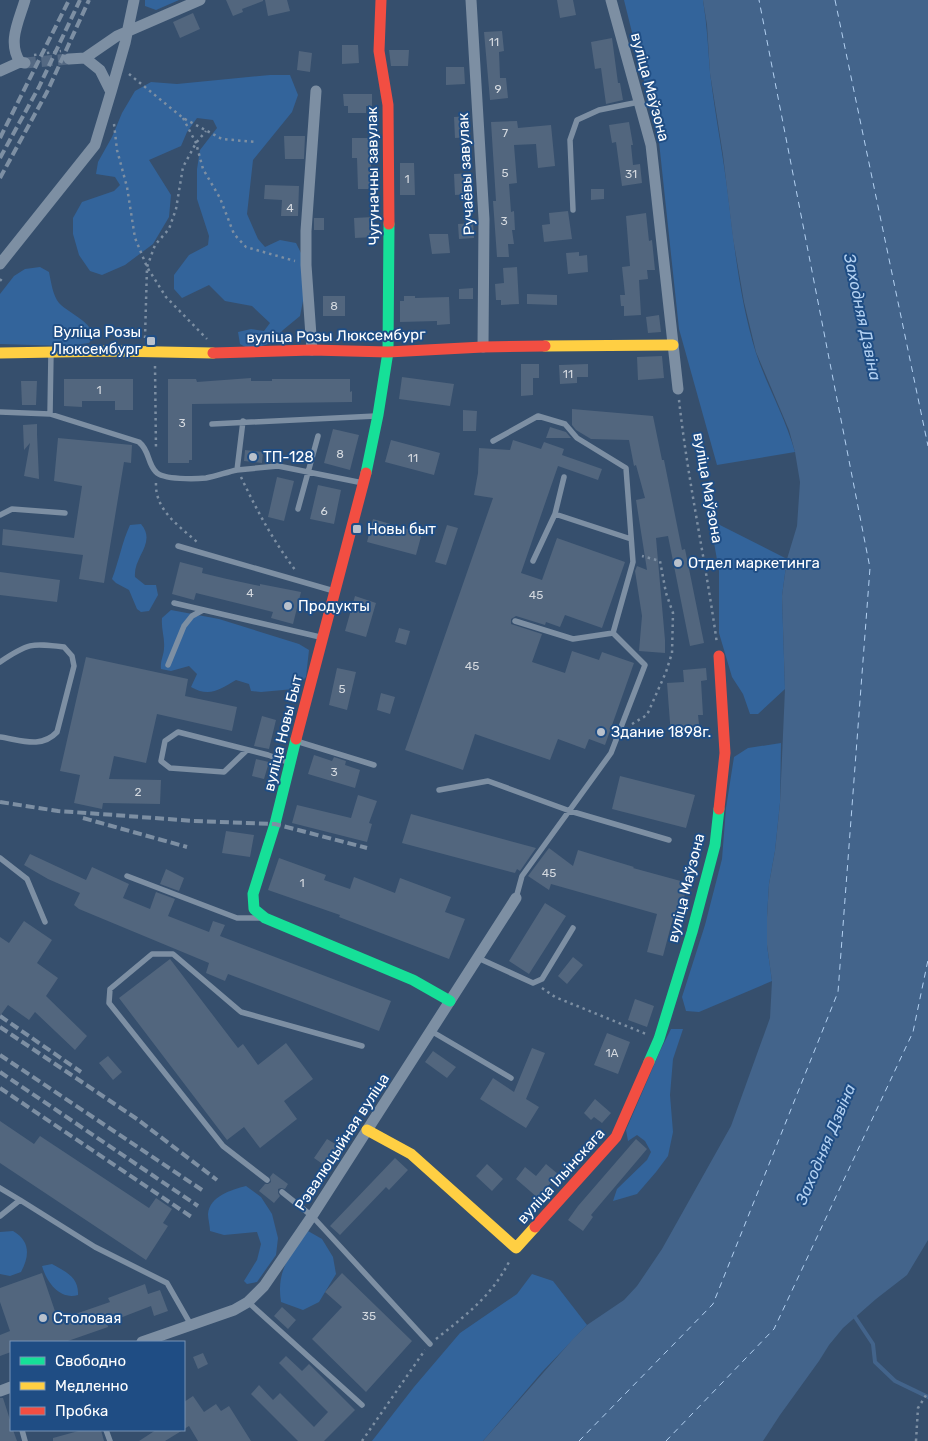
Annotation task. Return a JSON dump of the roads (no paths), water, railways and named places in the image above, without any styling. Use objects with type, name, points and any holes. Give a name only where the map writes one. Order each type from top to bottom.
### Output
[{"type":"street","points":[[0,71],[25,60],[14,54],[13,42],[25,0]]},
{"type":"street","points":[[3,269],[95,145],[128,31],[134,0]]},
{"type":"street","points":[[85,58],[117,36],[200,0]]},
{"type":"street","name":"Чугуначны завулак","points":[[380,0],[379,52],[388,106],[388,352]]},
{"type":"street","name":"Ручаёвы завулак","points":[[471,0],[484,219],[483,347]]},
{"type":"street","name":"вуліца Маўзона","points":[[611,0],[651,145],[678,389]]},
{"type":"street","points":[[67,54],[85,58],[100,70],[111,92]]},
{"type":"street","points":[[312,350],[306,265],[306,230],[316,91]]},
{"type":"street","name":"вуліца Розы Люксембург","points":[[0,353],[232,353],[312,350],[388,352],[483,347],[673,345]]},
{"type":"street","name":"вуліца Новы Быт","points":[[264,918],[254,909],[253,894],[275,824],[334,591],[364,483],[378,415],[388,352]]},
{"type":"street","name":"вуліца Маўзона","points":[[659,1039],[692,932],[715,845],[725,752],[719,656]]},
{"type":"street","name":"Рэвалюцыйная вуліца","points":[[145,1341],[234,1310],[248,1302],[264,1286],[312,1216],[516,898]]},
{"type":"street","points":[[264,918],[412,980],[450,1001]]},
{"type":"street","name":"вуліца Ільінскага","points":[[367,1130],[411,1154],[516,1248],[616,1138],[659,1039]]},
{"type":"lane","points":[[573,210],[570,140],[577,120],[598,110],[640,102]]},
{"type":"lane","points":[[50,414],[51,352]]},
{"type":"lane","points":[[0,412],[50,414],[139,442],[146,448],[149,460],[156,472],[163,477],[205,478],[237,470],[278,466],[364,483]]},
{"type":"lane","points":[[212,424],[378,415]]},
{"type":"lane","points":[[493,441],[538,416],[565,424],[577,438],[626,468],[633,562],[613,633]]},
{"type":"lane","points":[[237,470],[243,421]]},
{"type":"lane","points":[[298,509],[318,436]]},
{"type":"lane","points":[[533,561],[555,514],[564,476]]},
{"type":"lane","points":[[0,515],[12,508],[65,513]]},
{"type":"lane","points":[[555,514],[631,540]]},
{"type":"lane","points":[[178,546],[334,591]]},
{"type":"lane","points":[[174,603],[322,638]]},
{"type":"lane","points":[[168,665],[184,626],[192,616],[203,610]]},
{"type":"lane","points":[[515,621],[573,639],[613,633]]},
{"type":"lane","points":[[516,898],[522,876],[612,753],[645,666],[613,633]]},
{"type":"lane","points":[[0,662],[19,649],[37,644],[64,647],[72,656],[74,666],[57,732],[50,740],[36,743],[0,737]]},
{"type":"lane","points":[[246,751],[224,772],[170,768],[161,761],[165,741],[178,732],[246,751],[268,755],[290,763]]},
{"type":"lane","points":[[296,741],[374,765]]},
{"type":"lane","points":[[439,790],[488,781],[570,810],[668,840]]},
{"type":"lane","points":[[0,858],[28,879],[45,922]]},
{"type":"lane","points":[[127,876],[237,918],[264,918]]},
{"type":"lane","points":[[478,958],[533,983],[542,979],[573,928]]},
{"type":"lane","points":[[268,1180],[223,1146],[109,1003],[110,989],[152,954],[173,954],[241,1012],[362,1046]]},
{"type":"lane","points":[[431,1031],[511,1078]]},
{"type":"lane","points":[[0,1188],[95,1247],[167,1283],[191,1325]]},
{"type":"lane","points":[[282,1192],[312,1216],[430,1344]]},
{"type":"lane","points":[[0,1216],[20,1200]]},
{"type":"lane","points":[[248,1302],[362,1405]]},
{"type":"water","name":"Заходняя Дзвіна","points":[[703,0],[928,0],[928,1240],[907,1275],[843,1328],[829,1345],[763,1441],[483,1441],[573,1339],[587,1325],[624,1300],[637,1286],[662,1249],[731,1126],[770,1018],[772,981],[767,945],[767,917],[769,884],[775,851],[780,803],[785,689],[782,596],[787,559],[797,526],[800,482],[789,430],[756,352],[744,302],[710,73],[707,25]]},
{"type":"waterway","points":[[853,1314],[873,1344],[875,1362],[895,1381],[928,1397]]},
{"type":"tunnel","points":[[25,63],[69,59]]},
{"type":"railway","points":[[0,138],[69,0]]},
{"type":"railway","points":[[0,158],[39,87],[80,0]]},
{"type":"railway","points":[[0,178],[47,92],[89,0]]},
{"type":"railway","points":[[0,802],[58,811],[193,821],[275,824],[367,848]]},
{"type":"railway","points":[[83,818],[187,847]]},
{"type":"railway","points":[[0,1016],[81,1072]]},
{"type":"railway","points":[[0,1027],[137,1119],[217,1180]]},
{"type":"railway","points":[[0,1055],[205,1192]]},
{"type":"railway","points":[[0,1072],[198,1206]]},
{"type":"railway","points":[[0,1088],[193,1218]]},
{"type":"place","name":"Вуліца Розы Люксембург","points":[[151,341]]},
{"type":"place","name":"ТП-128","points":[[253,457]]},
{"type":"place","name":"Новы быт","points":[[357,529]]},
{"type":"place","name":"Отдел маркетинга","points":[[678,563]]},
{"type":"place","name":"Продукты","points":[[288,606]]},
{"type":"place","name":"Здание 1898г.","points":[[601,732]]},
{"type":"place","name":"Столовая","points":[[43,1318]]}]
